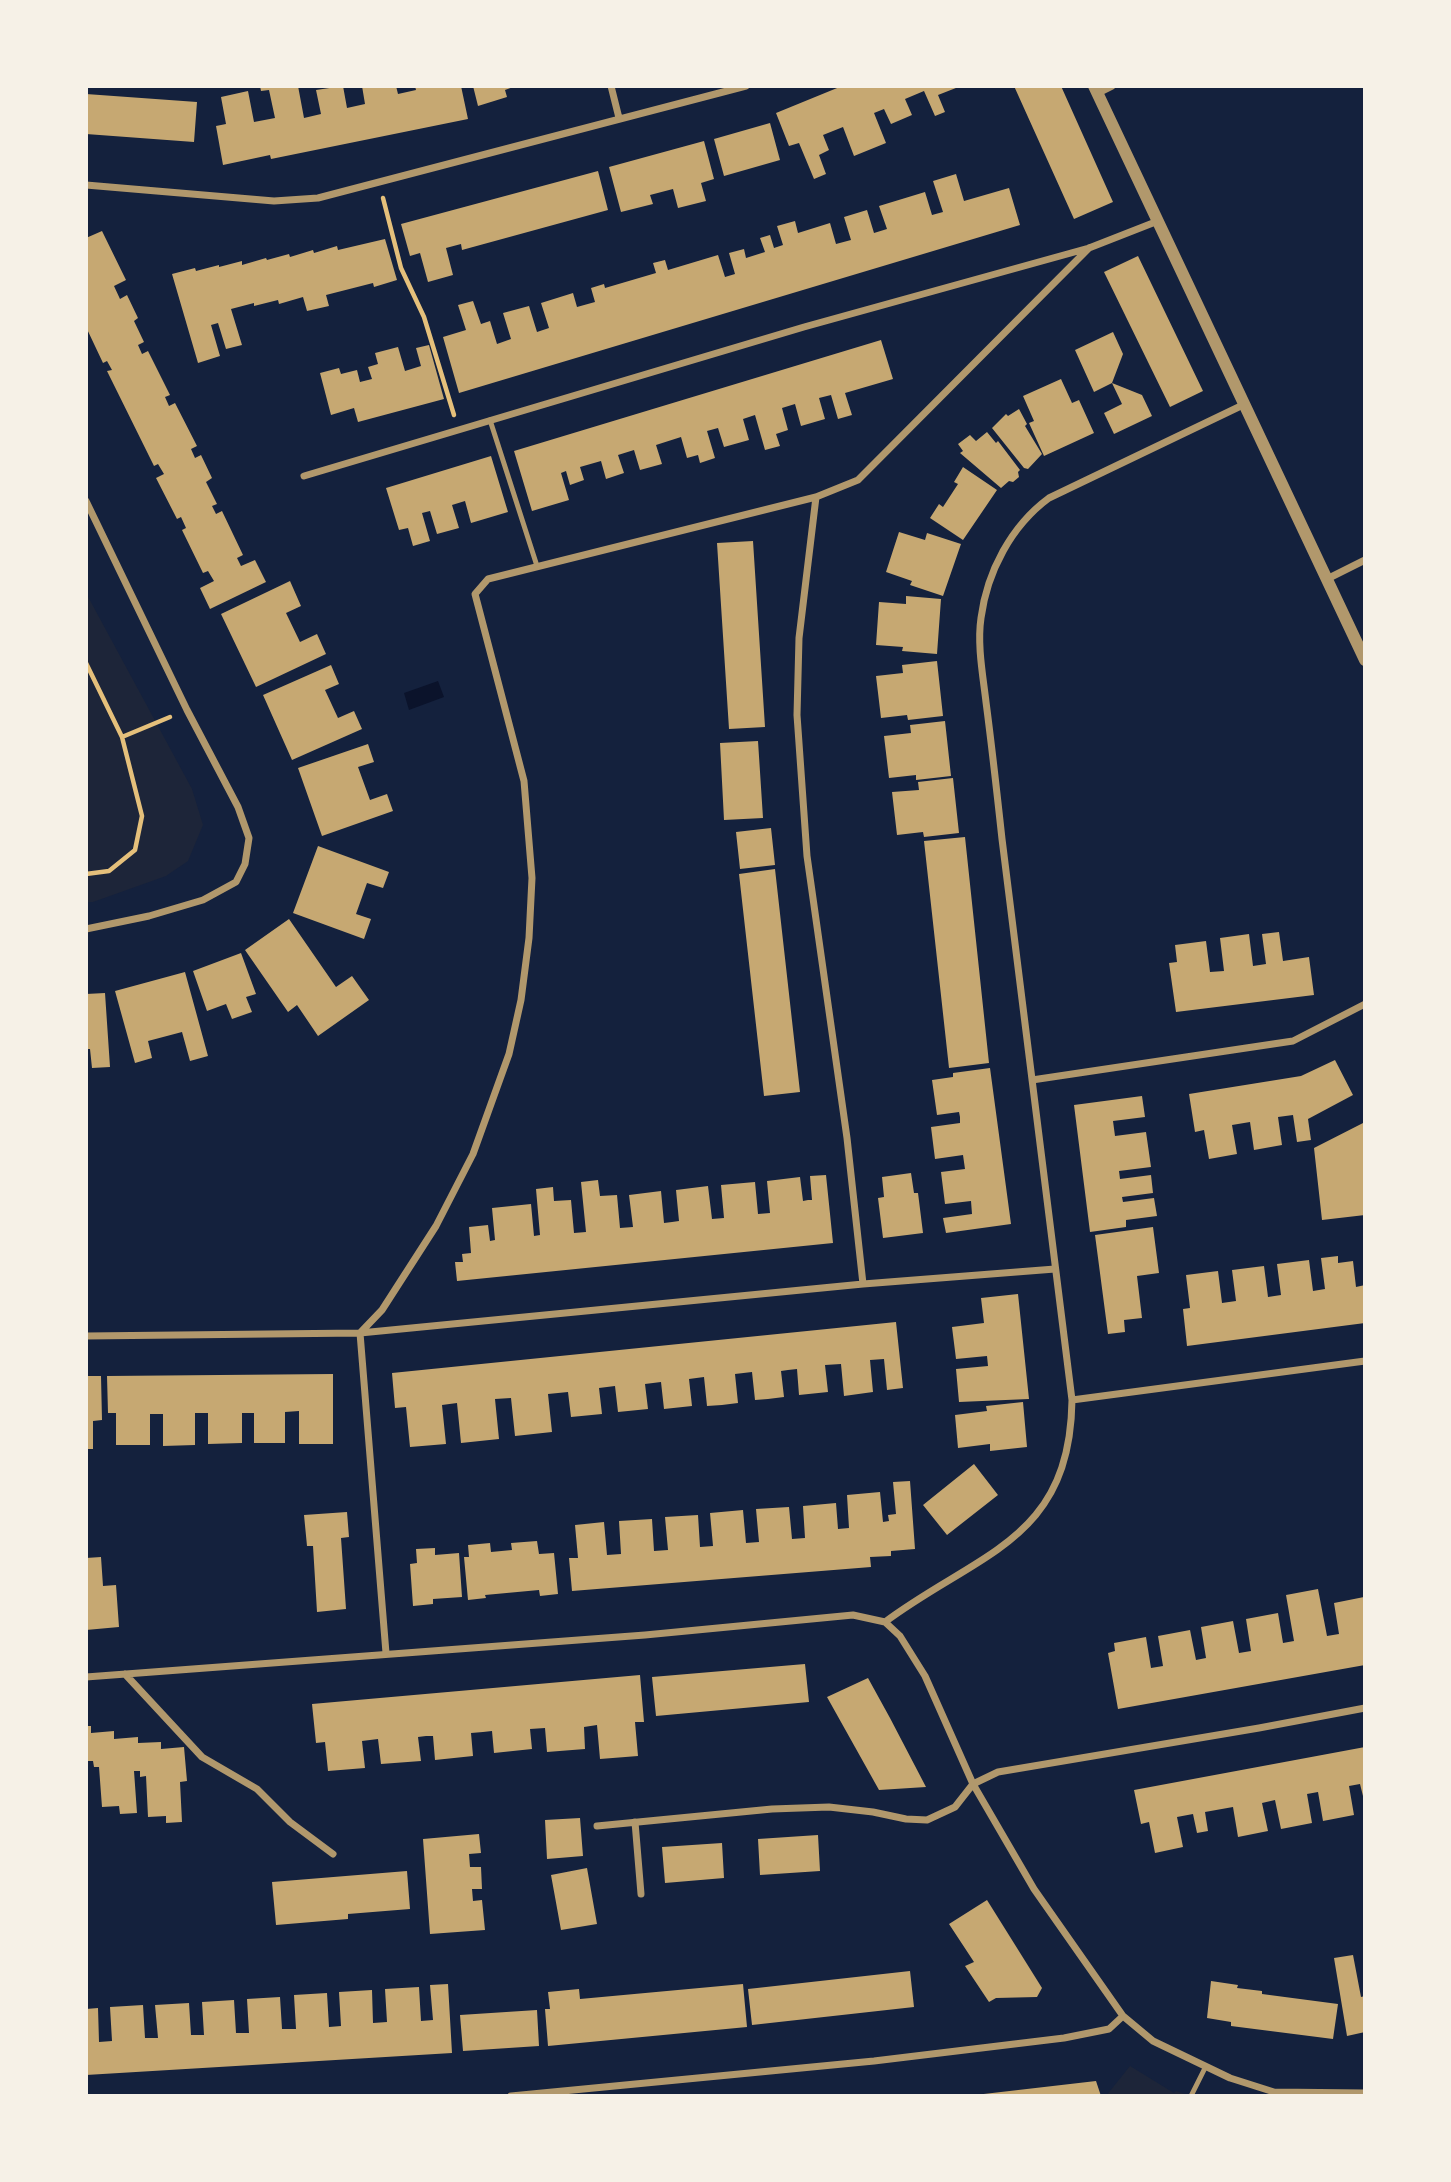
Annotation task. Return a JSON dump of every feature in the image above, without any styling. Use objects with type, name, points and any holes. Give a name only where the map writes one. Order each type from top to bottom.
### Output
[{"type":"street","points":[[611,86],[619,118]]},
{"type":"street","points":[[86,185],[274,201],[318,198],[746,86]]},
{"type":"street","points":[[1112,86],[1096,90],[1365,660]]},
{"type":"street","points":[[304,476],[804,327],[1089,248],[1158,221]]},
{"type":"street","points":[[386,1653],[360,1332],[382,1310],[429,1237],[473,1154],[509,1054],[522,1000],[529,938],[532,878],[524,781],[475,594],[488,579],[816,496],[858,480],[1089,248]]},
{"type":"street","points":[[885,1622],[999,1550],[1042,1507],[1054,1490],[1070,1444],[1072,1400],[981,656],[980,622],[985,594],[995,565],[1031,511],[1049,498],[1245,404]]},
{"type":"street","points":[[816,496],[799,638],[797,715],[807,856],[822,975],[848,1138],[863,1284]]},
{"type":"street","points":[[86,500],[187,710],[238,807],[249,838],[245,864],[236,882],[203,900],[86,929]]},
{"type":"street","points":[[1327,579],[1365,560]]},
{"type":"street","points":[[1032,1080],[1293,1041],[1365,1004]]},
{"type":"street","points":[[86,1336],[360,1332],[863,1284],[1055,1269]]},
{"type":"street","points":[[1072,1400],[1365,1361]]},
{"type":"street","points":[[86,1677],[645,1635],[853,1615],[885,1622],[900,1636],[925,1676],[973,1784],[1034,1889],[1123,2016],[1153,2041],[1205,2068],[1273,2092],[1365,2093]]},
{"type":"street","points":[[125,1674],[202,1757],[257,1789],[290,1822],[334,1854]]},
{"type":"street","points":[[597,1826],[772,1809],[829,1807],[927,1820],[954,1807],[973,1784],[998,1772],[1365,1708]]},
{"type":"street","points":[[635,1822],[641,1894]]},
{"type":"street","points":[[512,2096],[874,2061],[1064,2038],[1109,2029],[1123,2016]]},
{"type":"lane","points":[[490,420],[537,566]]},
{"type":"lane","points":[[1191,2096],[1205,2068]]},
{"type":"path","points":[[378,181],[401,268],[424,317],[458,430]]},
{"type":"path","points":[[86,663],[122,737],[142,816],[135,850],[109,871],[86,874]]},
{"type":"path","points":[[122,737],[187,710]]},
{"type":"shaded area","points":[[86,593],[192,789],[203,825],[188,861],[166,876],[93,902],[86,902]]},
{"type":"shaded area","points":[[438,681],[444,697],[409,710],[404,693]]},
{"type":"shaded area","points":[[1130,2066],[1174,2093],[1176,2091],[1191,2096],[1106,2096]]},
{"type":"building","points":[[260,86],[298,86],[304,118],[321,114],[316,90],[343,86],[347,108],[365,104],[362,86],[396,86],[398,94],[416,90],[415,86],[461,86],[468,119],[271,159],[270,155],[223,165],[216,126],[226,124],[221,97],[248,91],[254,122],[275,118],[269,90],[261,91]]},
{"type":"building","points":[[473,86],[516,86],[505,90],[507,97],[478,106]]},
{"type":"building","points":[[842,86],[961,86],[938,95],[945,112],[935,116],[924,91],[905,99],[912,115],[891,124],[884,109],[874,113],[886,143],[854,156],[843,127],[823,135],[829,150],[819,155],[826,174],[814,179],[799,143],[789,146],[776,113]]},
{"type":"building","points":[[1014,86],[1061,86],[1113,202],[1074,219]]},
{"type":"building","points":[[86,94],[197,102],[194,142],[86,134]]},
{"type":"building","points":[[770,123],[780,160],[724,176],[714,139]]},
{"type":"building","points":[[704,141],[714,179],[701,183],[706,201],[678,208],[673,189],[650,195],[653,204],[621,212],[609,167]]},
{"type":"building","points":[[598,171],[608,210],[462,250],[461,244],[446,248],[453,275],[428,282],[420,253],[410,256],[401,224]]},
{"type":"building","points":[[956,174],[964,201],[1009,188],[1020,225],[459,393],[443,337],[466,330],[458,305],[473,301],[481,324],[490,321],[497,344],[511,339],[503,313],[529,306],[537,332],[549,328],[541,303],[573,293],[577,307],[595,302],[591,288],[604,284],[605,288],[656,273],[653,263],[665,260],[668,270],[718,255],[725,277],[735,274],[729,253],[744,249],[746,258],[765,252],[760,238],[770,235],[774,248],[783,245],[777,226],[795,221],[798,233],[830,223],[836,244],[851,240],[844,217],[867,210],[874,233],[887,229],[879,206],[925,192],[932,215],[943,212],[933,181]]},
{"type":"building","points":[[102,231],[126,280],[114,286],[120,299],[127,295],[138,318],[134,321],[144,342],[138,345],[142,354],[148,351],[170,395],[165,397],[169,406],[175,403],[197,446],[191,449],[195,458],[201,455],[212,478],[206,482],[217,504],[212,506],[216,514],[222,511],[243,555],[237,558],[241,566],[255,560],[266,582],[210,609],[200,588],[214,581],[208,571],[203,573],[182,530],[186,528],[181,517],[177,519],[156,478],[164,474],[158,464],[154,466],[107,371],[112,370],[107,361],[103,363],[86,327],[86,238]]},
{"type":"building","points":[[385,239],[397,280],[326,295],[329,306],[307,311],[303,297],[279,304],[278,300],[231,309],[242,345],[226,349],[218,323],[211,325],[220,356],[198,363],[172,274],[242,261],[242,265],[289,254],[290,257],[313,250],[314,253],[337,246],[338,250]]},
{"type":"building","points":[[1138,256],[1203,391],[1170,407],[1104,272]]},
{"type":"building","points":[[1113,332],[1123,354],[1112,383],[1094,392],[1075,350]]},
{"type":"building","points":[[881,340],[893,379],[845,393],[852,415],[838,419],[831,395],[819,398],[825,419],[801,426],[795,404],[782,408],[788,430],[776,434],[780,446],[765,450],[755,415],[743,419],[749,440],[724,447],[718,428],[707,431],[715,458],[700,463],[698,455],[687,458],[681,437],[656,445],[662,464],[640,470],[634,450],[618,455],[624,473],[606,479],[601,461],[580,467],[584,480],[570,485],[566,471],[561,473],[569,500],[532,511],[514,451]]},
{"type":"building","points":[[429,345],[444,399],[358,422],[354,408],[331,415],[320,373],[339,368],[341,374],[357,370],[360,382],[372,379],[368,367],[378,364],[375,353],[398,347],[405,371],[421,366],[416,348]]},
{"type":"building","points":[[1061,379],[1072,403],[1079,400],[1094,433],[1044,456],[1029,423],[1034,421],[1023,396]]},
{"type":"building","points":[[1112,383],[1142,395],[1152,416],[1114,434],[1104,413],[1122,404]]},
{"type":"building","points":[[1019,409],[1027,424],[1025,426],[1042,454],[1028,469],[1024,468],[992,428],[1006,414],[1008,416]]},
{"type":"building","points":[[987,432],[996,443],[998,441],[1020,470],[1019,477],[1001,488],[960,453],[963,451],[958,444],[970,435],[976,441]]},
{"type":"building","points":[[491,456],[508,512],[471,523],[465,501],[452,505],[459,528],[437,534],[430,511],[422,513],[430,541],[413,546],[408,528],[399,530],[386,488]]},
{"type":"building","points":[[963,467],[997,490],[963,540],[930,518],[939,504],[943,507],[958,484],[954,482]]},
{"type":"building","points":[[899,532],[925,540],[927,533],[961,544],[943,596],[910,585],[912,581],[886,572]]},
{"type":"building","points":[[753,541],[765,727],[729,729],[717,543]]},
{"type":"building","points":[[290,581],[301,606],[286,613],[300,642],[317,634],[326,654],[256,687],[221,614]]},
{"type":"building","points":[[906,596],[941,599],[937,654],[902,651],[903,647],[876,645],[879,602],[906,604]]},
{"type":"building","points":[[937,661],[943,716],[908,720],[907,715],[881,718],[876,676],[903,673],[902,665]]},
{"type":"building","points":[[331,665],[339,684],[325,690],[338,718],[354,711],[362,729],[292,760],[263,695]]},
{"type":"building","points":[[945,721],[951,776],[916,780],[916,775],[889,778],[884,736],[911,733],[910,725]]},
{"type":"building","points":[[758,741],[763,818],[724,820],[720,743]]},
{"type":"building","points":[[368,744],[374,762],[358,767],[370,800],[387,794],[393,811],[322,836],[298,768]]},
{"type":"building","points":[[953,778],[959,833],[924,837],[923,832],[897,835],[892,792],[919,790],[918,782]]},
{"type":"building","points":[[771,828],[775,865],[740,869],[736,832]]},
{"type":"building","points":[[965,837],[989,1063],[949,1068],[924,841]]},
{"type":"building","points":[[318,846],[389,872],[383,888],[367,883],[356,914],[371,919],[364,939],[293,913]]},
{"type":"building","points":[[775,869],[800,1092],[764,1096],[739,874]]},
{"type":"building","points":[[289,919],[336,987],[352,976],[369,1000],[318,1036],[297,1005],[288,1012],[245,950]]},
{"type":"building","points":[[1279,932],[1283,961],[1309,957],[1314,995],[1176,1012],[1169,963],[1177,962],[1175,945],[1206,941],[1210,972],[1224,971],[1220,938],[1249,934],[1253,966],[1266,964],[1262,934]]},
{"type":"building","points":[[241,953],[256,994],[246,997],[252,1012],[232,1019],[226,1004],[207,1011],[193,971]]},
{"type":"building","points":[[185,972],[208,1056],[190,1061],[182,1032],[148,1041],[152,1058],[135,1063],[115,991]]},
{"type":"building","points":[[105,993],[110,1067],[92,1068],[90,1049],[86,1049],[86,994]]},
{"type":"building","points":[[1335,1060],[1353,1095],[1308,1119],[1311,1140],[1297,1142],[1293,1115],[1278,1117],[1282,1145],[1254,1150],[1250,1122],[1232,1125],[1237,1154],[1209,1159],[1204,1130],[1195,1132],[1189,1094],[1301,1076]]},
{"type":"building","points":[[990,1068],[1011,1224],[946,1233],[943,1218],[972,1214],[971,1201],[945,1204],[941,1172],[965,1169],[963,1155],[935,1159],[931,1127],[960,1123],[960,1117],[959,1112],[937,1115],[932,1080],[953,1077],[953,1073]]},
{"type":"building","points":[[1142,1096],[1145,1117],[1113,1121],[1115,1136],[1146,1132],[1151,1167],[1119,1171],[1120,1179],[1151,1175],[1153,1193],[1122,1197],[1123,1202],[1154,1198],[1157,1216],[1126,1220],[1126,1227],[1090,1232],[1074,1105]]},
{"type":"building","points":[[1365,1122],[1365,1215],[1322,1220],[1314,1148]]},
{"type":"building","points":[[911,1173],[914,1193],[918,1193],[923,1233],[883,1238],[878,1198],[884,1197],[882,1177]]},
{"type":"building","points":[[826,1175],[833,1243],[457,1281],[455,1262],[463,1262],[462,1254],[471,1253],[469,1227],[488,1225],[490,1241],[495,1240],[492,1208],[531,1204],[534,1236],[540,1235],[536,1189],[553,1187],[554,1201],[571,1200],[574,1233],[586,1232],[581,1182],[598,1180],[600,1196],[617,1195],[620,1228],[633,1227],[629,1195],[661,1191],[664,1223],[679,1221],[676,1190],[708,1186],[712,1219],[724,1218],[721,1185],[755,1182],[758,1214],[770,1213],[767,1181],[800,1177],[803,1201],[812,1200],[810,1176]]},
{"type":"building","points":[[1153,1227],[1159,1273],[1137,1276],[1142,1318],[1124,1320],[1125,1332],[1108,1334],[1095,1235]]},
{"type":"building","points":[[1338,1256],[1338,1263],[1353,1261],[1356,1287],[1365,1285],[1365,1323],[1187,1346],[1183,1309],[1190,1308],[1186,1275],[1218,1271],[1222,1303],[1236,1301],[1232,1270],[1264,1266],[1268,1297],[1281,1295],[1277,1264],[1309,1260],[1313,1291],[1325,1289],[1321,1258]]},
{"type":"building","points":[[1018,1294],[1029,1399],[959,1402],[956,1369],[988,1366],[987,1356],[956,1359],[952,1327],[984,1323],[981,1298]]},
{"type":"building","points":[[896,1322],[903,1388],[887,1390],[884,1359],[870,1360],[873,1392],[844,1396],[841,1364],[825,1365],[828,1392],[799,1395],[797,1369],[781,1371],[784,1397],[768,1399],[755,1400],[752,1372],[735,1374],[738,1403],[722,1405],[707,1406],[704,1377],[689,1379],[692,1406],[664,1409],[661,1382],[645,1384],[648,1409],[618,1412],[615,1386],[599,1388],[602,1414],[571,1417],[568,1392],[548,1394],[552,1432],[515,1436],[511,1398],[495,1399],[499,1439],[461,1443],[457,1403],[442,1405],[446,1444],[410,1447],[406,1407],[395,1408],[392,1373]]},
{"type":"building","points":[[333,1374],[333,1444],[299,1444],[299,1411],[285,1412],[285,1443],[254,1443],[254,1413],[242,1413],[242,1443],[208,1444],[208,1413],[195,1413],[195,1445],[163,1446],[163,1414],[150,1414],[150,1445],[116,1445],[116,1413],[108,1413],[107,1376]]},
{"type":"building","points":[[86,1376],[101,1376],[102,1420],[93,1421],[93,1449],[86,1449]]},
{"type":"building","points":[[1023,1402],[1027,1447],[990,1451],[990,1444],[958,1448],[955,1415],[987,1411],[986,1406]]},
{"type":"building","points":[[974,1464],[998,1495],[947,1535],[923,1505]]},
{"type":"building","points":[[910,1481],[915,1549],[891,1551],[891,1556],[870,1557],[871,1567],[572,1591],[569,1558],[578,1558],[575,1525],[604,1522],[607,1555],[621,1554],[619,1521],[652,1519],[654,1551],[668,1550],[665,1517],[698,1515],[700,1547],[713,1546],[710,1513],[743,1510],[746,1543],[759,1542],[756,1509],[789,1507],[792,1539],[805,1538],[803,1506],[836,1503],[838,1529],[849,1528],[847,1495],[880,1492],[883,1522],[889,1521],[888,1515],[896,1514],[893,1482]]},
{"type":"building","points":[[347,1512],[349,1537],[341,1538],[346,1609],[317,1612],[313,1546],[307,1546],[304,1515]]},
{"type":"building","points":[[537,1541],[539,1554],[554,1553],[558,1594],[540,1596],[539,1590],[485,1595],[486,1598],[468,1600],[464,1557],[469,1557],[468,1545],[490,1543],[491,1552],[512,1550],[511,1543]]},
{"type":"building","points":[[435,1548],[435,1555],[459,1553],[462,1597],[433,1599],[433,1604],[413,1606],[410,1564],[417,1563],[416,1549]]},
{"type":"building","points":[[101,1557],[103,1586],[116,1585],[119,1627],[86,1630],[86,1558]]},
{"type":"building","points":[[1318,1589],[1327,1636],[1339,1634],[1334,1603],[1364,1597],[1365,1665],[1118,1709],[1108,1653],[1115,1651],[1114,1643],[1146,1637],[1151,1668],[1163,1666],[1158,1636],[1190,1630],[1196,1660],[1206,1658],[1201,1627],[1233,1621],[1239,1653],[1251,1651],[1246,1619],[1278,1613],[1283,1643],[1294,1641],[1286,1595]]},
{"type":"building","points":[[805,1664],[809,1702],[656,1716],[652,1677]]},
{"type":"building","points":[[640,1675],[644,1722],[635,1722],[638,1756],[600,1759],[597,1725],[584,1727],[585,1749],[547,1752],[545,1728],[530,1729],[532,1749],[494,1753],[492,1731],[471,1733],[473,1756],[435,1760],[433,1736],[426,1736],[418,1737],[421,1761],[381,1764],[378,1739],[362,1741],[365,1768],[328,1771],[325,1742],[316,1743],[312,1704]]},
{"type":"building","points":[[868,1678],[926,1787],[879,1790],[827,1697]]},
{"type":"building","points":[[86,1726],[91,1726],[91,1733],[114,1731],[114,1739],[138,1737],[138,1743],[161,1742],[161,1749],[184,1747],[187,1781],[180,1782],[182,1822],[166,1823],[166,1816],[148,1817],[146,1776],[140,1777],[140,1771],[134,1771],[137,1813],[120,1814],[119,1806],[102,1807],[99,1767],[94,1767],[93,1761],[86,1761]]},
{"type":"building","points":[[1365,1747],[1365,1804],[1360,1784],[1349,1786],[1354,1815],[1323,1821],[1318,1792],[1307,1794],[1312,1823],[1281,1829],[1275,1800],[1262,1803],[1268,1831],[1238,1837],[1233,1807],[1205,1812],[1208,1831],[1197,1833],[1193,1814],[1177,1817],[1183,1847],[1155,1853],[1149,1822],[1141,1824],[1134,1790]]},
{"type":"building","points":[[580,1818],[583,1856],[547,1859],[545,1820]]},
{"type":"building","points":[[479,1834],[481,1853],[469,1854],[470,1867],[481,1867],[482,1889],[472,1889],[473,1901],[482,1900],[485,1930],[430,1934],[423,1839]]},
{"type":"building","points":[[818,1835],[820,1871],[760,1875],[758,1839]]},
{"type":"building","points":[[722,1843],[724,1878],[665,1883],[662,1847]]},
{"type":"building","points":[[587,1868],[597,1924],[561,1930],[551,1875]]},
{"type":"building","points":[[407,1871],[410,1909],[348,1914],[348,1919],[276,1925],[272,1882]]},
{"type":"building","points":[[987,1900],[1042,1988],[1037,1997],[996,1998],[989,2002],[965,1966],[974,1962],[949,1924]]},
{"type":"building","points":[[1353,1955],[1361,1997],[1365,1996],[1365,2032],[1347,2036],[1334,1958]]},
{"type":"building","points":[[910,1971],[914,2007],[752,2025],[748,1989]]},
{"type":"building","points":[[1211,1981],[1262,1991],[1262,1994],[1338,2004],[1333,2039],[1231,2026],[1231,2022],[1207,2018]]},
{"type":"building","points":[[448,1984],[452,2053],[86,2075],[86,2009],[98,2008],[99,2042],[112,2041],[110,2007],[143,2005],[145,2038],[158,2038],[155,2005],[189,2003],[191,2035],[204,2035],[202,2002],[234,2000],[236,2033],[249,2033],[247,1999],[280,1997],[282,2029],[296,2029],[294,1995],[327,1993],[329,2027],[341,2026],[339,1992],[372,1990],[373,2023],[387,2022],[385,1989],[419,1987],[421,2021],[433,2020],[430,1985]]},
{"type":"building","points":[[743,1984],[747,2027],[548,2046],[545,2009],[550,2009],[548,1992],[579,1989],[580,1999]]},
{"type":"building","points":[[537,2010],[539,2046],[463,2051],[460,2015]]},
{"type":"building","points":[[1096,2081],[1101,2096],[975,2096],[975,2095]]}]
